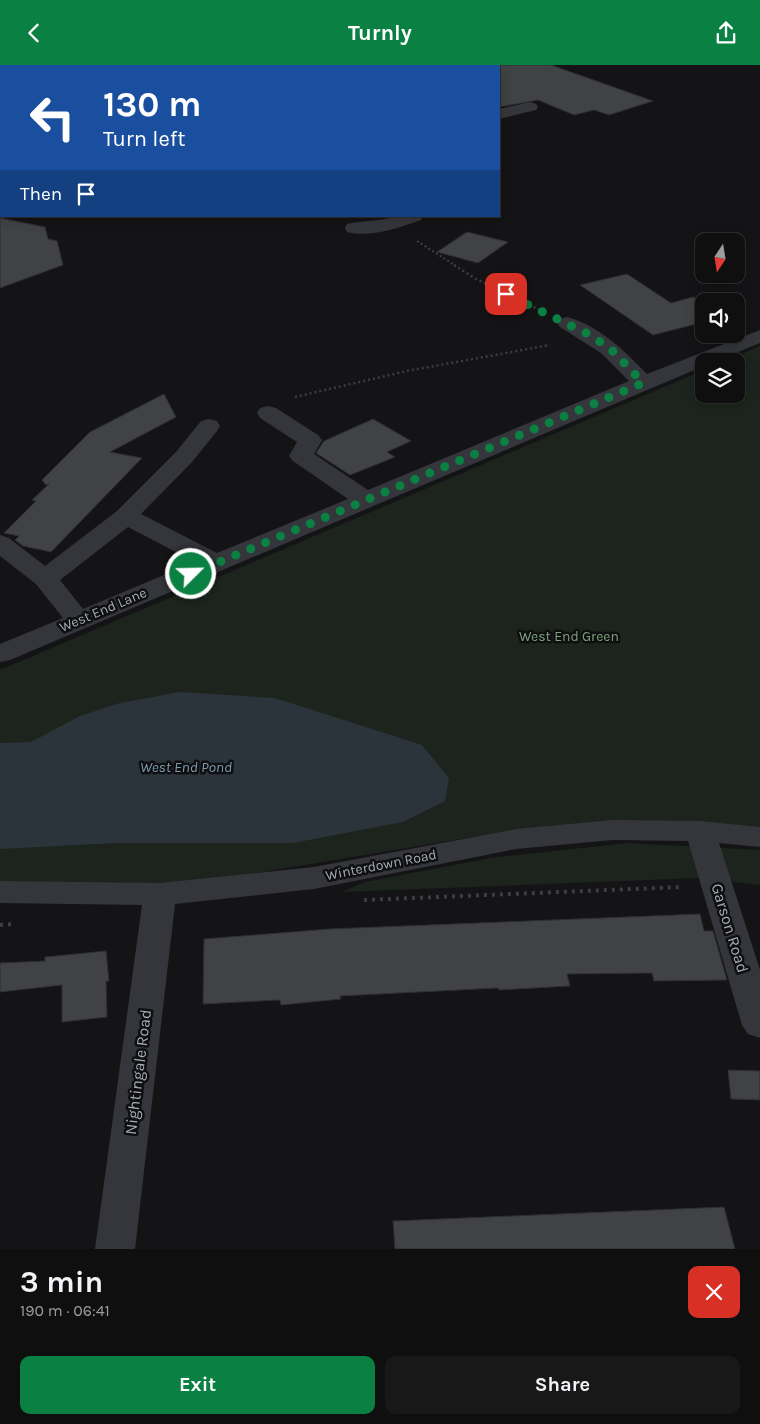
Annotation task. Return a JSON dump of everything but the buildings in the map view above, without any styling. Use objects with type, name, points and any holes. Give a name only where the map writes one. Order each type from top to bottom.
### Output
[{"type":"street","points":[[500,114],[530,107]]},
{"type":"street","points":[[354,228],[389,225],[411,217]]},
{"type":"street","points":[[567,323],[614,352],[643,383]]},
{"type":"street","name":"West End Lane","points":[[0,653],[643,383],[760,336]]},
{"type":"street","points":[[268,413],[310,440],[301,456],[366,500]]},
{"type":"street","points":[[45,579],[126,516],[184,457],[209,426]]},
{"type":"street","points":[[126,516],[216,563]]},
{"type":"street","points":[[0,543],[45,579],[79,621]]},
{"type":"street","name":"Winterdown Road","points":[[0,893],[160,894],[314,878],[516,839],[613,830],[700,831],[760,837]]},
{"type":"street","name":"Garson Road","points":[[700,831],[760,1025]]},
{"type":"street","name":"Nightingale Road","points":[[115,1249],[160,894]]},
{"type":"path","points":[[389,225],[434,250],[476,279],[567,323]]},
{"type":"path","points":[[288,399],[306,393],[498,353],[548,345],[599,341]]},
{"type":"path","points":[[357,901],[718,887]]},
{"type":"path","points":[[0,925],[20,924]]},
{"type":"green space","name":"West End Green","points":[[760,346],[760,829],[514,830],[167,888],[0,884],[0,670],[695,374],[695,403],[745,403],[745,353],[743,353]]},
{"type":"green space","points":[[627,843],[760,850],[760,885],[699,878],[342,892],[365,882],[490,858]]},
{"type":"water","name":"West End Pond","points":[[180,692],[275,698],[422,745],[449,778],[445,801],[403,822],[293,843],[116,843],[0,849],[0,743],[31,742],[80,716],[120,703]]},
{"type":"route","points":[[191,574],[643,383],[614,352],[592,336],[506,294]]}]
